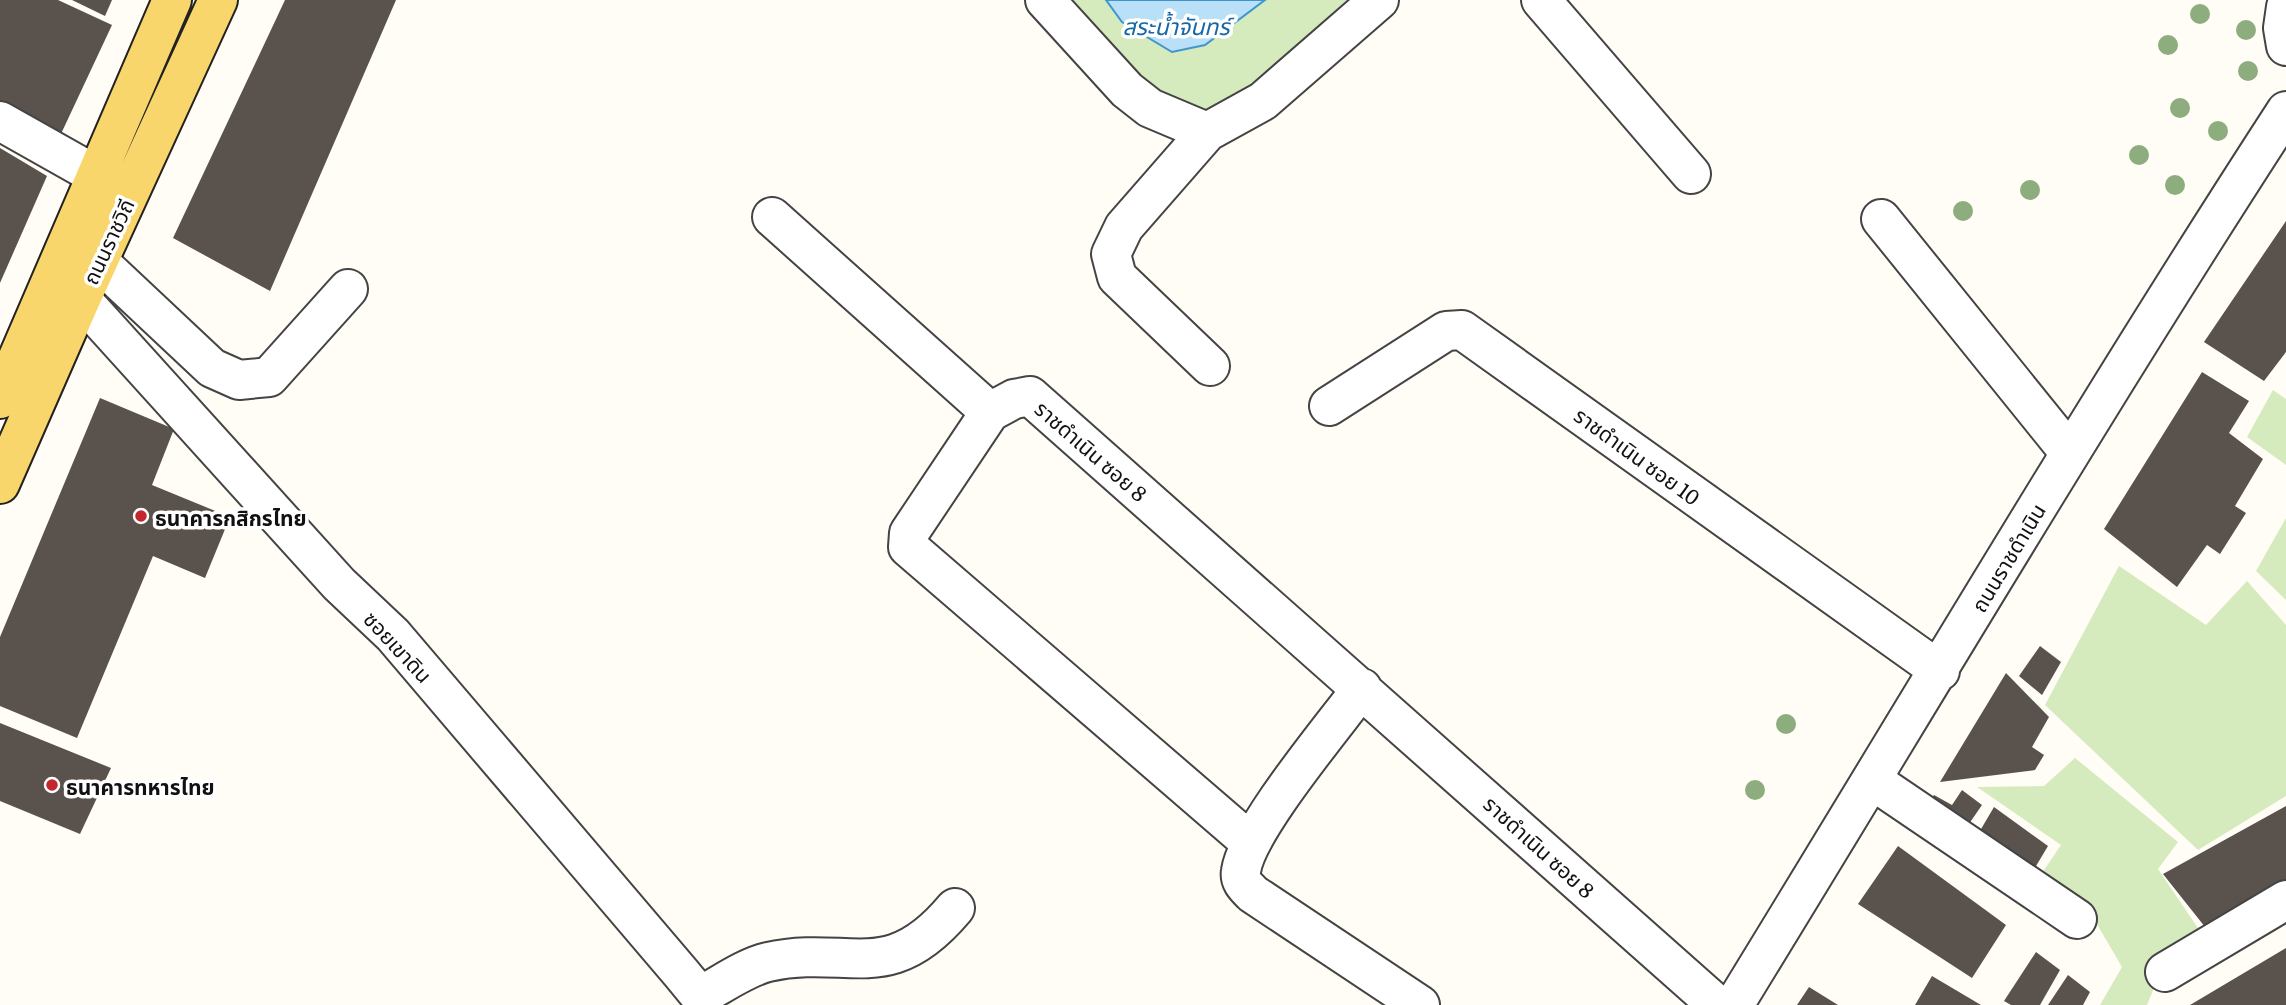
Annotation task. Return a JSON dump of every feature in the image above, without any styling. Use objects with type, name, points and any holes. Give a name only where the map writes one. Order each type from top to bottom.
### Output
[{"type":"main road","name":"ถนนราชวิถี","points":[[0,484],[98,261],[113,185],[172,0]]},
{"type":"main road","name":"ถนนราชวิถี","points":[[0,399],[113,185],[218,0]]},
{"type":"street","points":[[1045,0],[1127,90],[1150,108],[1207,132]]},
{"type":"street","points":[[1210,366],[1117,277],[1111,254],[1124,227],[1207,132],[1263,101],[1379,0]]},
{"type":"street","points":[[1541,0],[1691,174]]},
{"type":"street","points":[[2286,7],[2283,28],[2286,46]]},
{"type":"street","name":"ถนนราชดำเนิน","points":[[1734,1005],[1940,671],[2069,452],[2286,111]]},
{"type":"street","points":[[0,121],[113,185]]},
{"type":"street","points":[[772,218],[990,412],[909,533],[908,547],[1250,842]]},
{"type":"street","points":[[1881,219],[2069,452]]},
{"type":"street","points":[[98,261],[212,368],[239,380],[269,377],[348,289]]},
{"type":"street","name":"ซอยเขาดิน","points":[[81,299],[339,584],[393,635],[702,1000]]},
{"type":"street","name":"ราชดำเนิน ซอย 10","points":[[1329,406],[1446,331],[1462,330],[1940,671]]},
{"type":"street","name":"ราชดำเนิน ซอย 8","points":[[990,412],[1014,398],[1030,396],[1717,1005]]},
{"type":"street","points":[[1362,688],[1250,842],[1240,873],[1241,881],[1253,894],[1420,1005]]},
{"type":"street","points":[[1872,780],[2077,919]]},
{"type":"street","points":[[2165,972],[2286,900]]},
{"type":"street","points":[[702,1000],[765,962],[808,957],[862,961],[891,958],[927,936],[955,908]]},
{"type":"green space","points":[[1050,0],[1373,0],[1233,114],[1178,116]]},
{"type":"green space","points":[[2273,390],[2286,399],[2286,465],[2247,437]]},
{"type":"green space","points":[[2286,518],[2286,600],[2256,571]]},
{"type":"green space","points":[[2119,566],[2206,625],[2247,581],[2286,625],[2286,796],[2198,850],[2045,705]]},
{"type":"green space","points":[[2075,758],[2178,842],[2158,869],[2200,931],[2166,958],[2147,1005],[2100,1005],[2122,967],[2094,919],[2038,879],[2061,845],[1977,787],[2044,786]]},
{"type":"water","name":"สระน้ำจันทร์","points":[[1106,0],[1265,0],[1205,45],[1172,52],[1122,22]]},
{"type":"building","points":[[0,0],[58,0],[112,25],[60,136],[0,108]]},
{"type":"building","points":[[72,0],[112,0],[105,16]]},
{"type":"building","points":[[285,0],[396,0],[270,291],[173,238]]},
{"type":"building","points":[[0,148],[47,176],[0,283]]},
{"type":"building","points":[[2286,221],[2286,352],[2264,381],[2204,342]]},
{"type":"building","points":[[2202,372],[2249,401],[2229,433],[2263,459],[2235,506],[2246,513],[2220,554],[2207,545],[2177,587],[2104,529]]},
{"type":"building","points":[[100,398],[174,429],[152,485],[230,517],[205,578],[153,556],[77,738],[0,706],[0,637]]},
{"type":"building","points":[[2040,646],[2061,662],[2042,695],[2019,676]]},
{"type":"building","points":[[2006,673],[2049,717],[2032,747],[2044,755],[2035,770],[1940,782]]},
{"type":"building","name":"ธนาคารทหารไทย","points":[[0,723],[111,768],[80,834],[0,801]]},
{"type":"building","points":[[1962,790],[1982,805],[1962,834],[1923,810],[1934,795],[1952,805]]},
{"type":"building","points":[[2286,806],[2286,885],[2209,932],[2163,874]]},
{"type":"building","points":[[1994,807],[2048,846],[2030,876],[1974,841]]},
{"type":"building","points":[[1898,846],[2006,925],[1972,978],[1858,904]]},
{"type":"building","points":[[2286,948],[2286,1005],[2190,1005]]},
{"type":"building","points":[[2036,952],[2060,970],[2040,1005],[2011,1005],[2004,1001]]},
{"type":"building","points":[[2068,975],[2090,992],[2083,1005],[2048,1005]]},
{"type":"building","points":[[1932,976],[1981,1005],[1915,1005]]},
{"type":"building","points":[[1809,987],[1838,1005],[1797,1005]]},
{"type":"place","name":"ธนาคารกสิกรไทย","points":[[141,516]]},
{"type":"place","name":"ธนาคารทหารไทย","points":[[52,785]]}]
